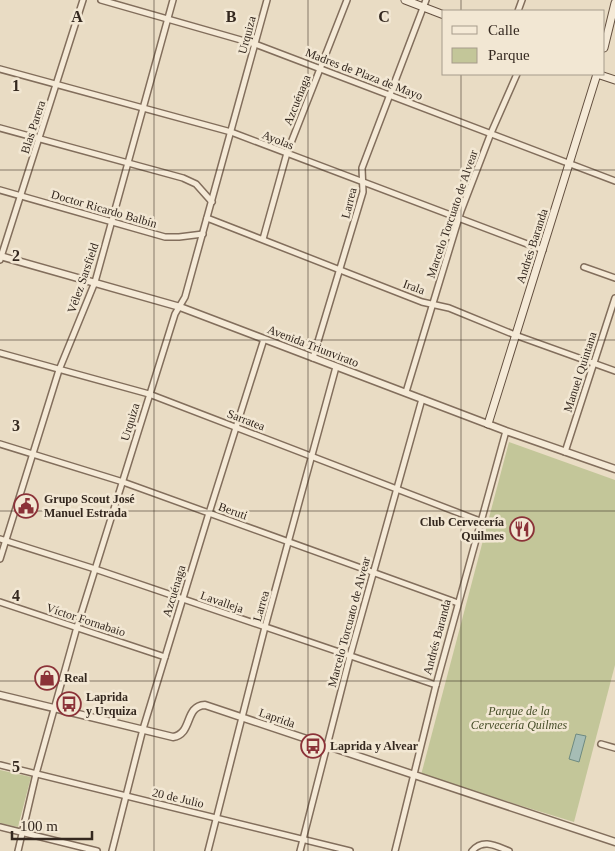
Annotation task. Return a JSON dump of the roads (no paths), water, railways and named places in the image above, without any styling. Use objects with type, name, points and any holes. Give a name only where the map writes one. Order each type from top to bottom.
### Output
[{"type":"main road","points":[[405,0],[425,4],[442,14]]},
{"type":"main road","points":[[605,44],[615,3]]},
{"type":"main road","name":"Andrés Baranda","points":[[488,424],[597,75]]},
{"type":"main road","points":[[600,75],[615,80]]},
{"type":"street","name":"Blas Parera","points":[[0,257],[83,0]]},
{"type":"street","name":"Madres de Plaza de Mayo","points":[[101,0],[255,44],[615,181]]},
{"type":"street","name":"Vélez Sarsfield","points":[[0,559],[3,540],[34,454],[59,370],[95,282],[173,0]]},
{"type":"street","name":"Urquiza","points":[[18,851],[36,774],[77,627],[175,314],[185,297],[267,0]]},
{"type":"street","name":"Azcuénaga","points":[[263,239],[287,154],[347,0]]},
{"type":"street","name":"Larrea","points":[[313,358],[364,192],[362,168],[425,4]]},
{"type":"street","name":"Ayolas","points":[[0,69],[231,132],[543,250]]},
{"type":"street","name":"Marcelo Torcuato de Alvear","points":[[406,392],[459,219],[491,133],[517,75]]},
{"type":"street","points":[[0,128],[190,180],[212,202]]},
{"type":"street","name":"Doctor Ricardo Balbín","points":[[0,190],[172,238],[202,234]]},
{"type":"street","name":"Irala","points":[[208,218],[422,302],[449,308],[515,335],[615,371]]},
{"type":"street","name":"Avenida Triunvirato","points":[[0,257],[180,307],[506,431],[615,469]]},
{"type":"street","points":[[584,267],[615,278]]},
{"type":"street","name":"Manuel Quintana","points":[[565,452],[615,298]]},
{"type":"street","name":"Azcuénaga","points":[[112,851],[143,729],[264,339]]},
{"type":"street","name":"Sarratea","points":[[0,354],[149,394],[480,521]]},
{"type":"street","name":"Larrea","points":[[208,851],[265,627],[336,366]]},
{"type":"street","name":"Marcelo Torcuato de Alvear","points":[[300,851],[350,656],[422,399]]},
{"type":"street","name":"Andrés Baranda","points":[[395,851],[436,685],[506,431]]},
{"type":"street","name":"Beruti","points":[[0,444],[123,482],[373,574],[458,603]]},
{"type":"street","name":"Lavalleja","points":[[3,540],[95,569],[436,685]]},
{"type":"street","name":"Víctor Fornabaio","points":[[0,602],[165,657]]},
{"type":"street","name":"Laprida","points":[[0,695],[173,738],[184,732],[192,712],[205,705],[615,842]]},
{"type":"street","points":[[601,744],[615,748]]},
{"type":"street","name":"20 de Julio","points":[[0,765],[350,851]]},
{"type":"street","points":[[0,827],[97,851]]},
{"type":"street","points":[[472,851],[480,844],[489,844],[509,851]]},
{"type":"street","points":[[477,851],[489,844]]},
{"type":"water","points":[[576,734],[586,736],[579,762],[569,759]]},
{"type":"place","name":"Grupo Scout José Manuel Estrada","points":[[26,506]]},
{"type":"place","name":"Club Cervecería Quilmes","points":[[522,529]]},
{"type":"place","name":"Real","points":[[47,678]]},
{"type":"place","name":"Laprida y Urquiza","points":[[69,704]]},
{"type":"place","name":"Laprida y Alvear","points":[[313,746]]},
{"type":"park label","name":"Parque de la Cervecería Quilmes","points":[[519,718]]}]
